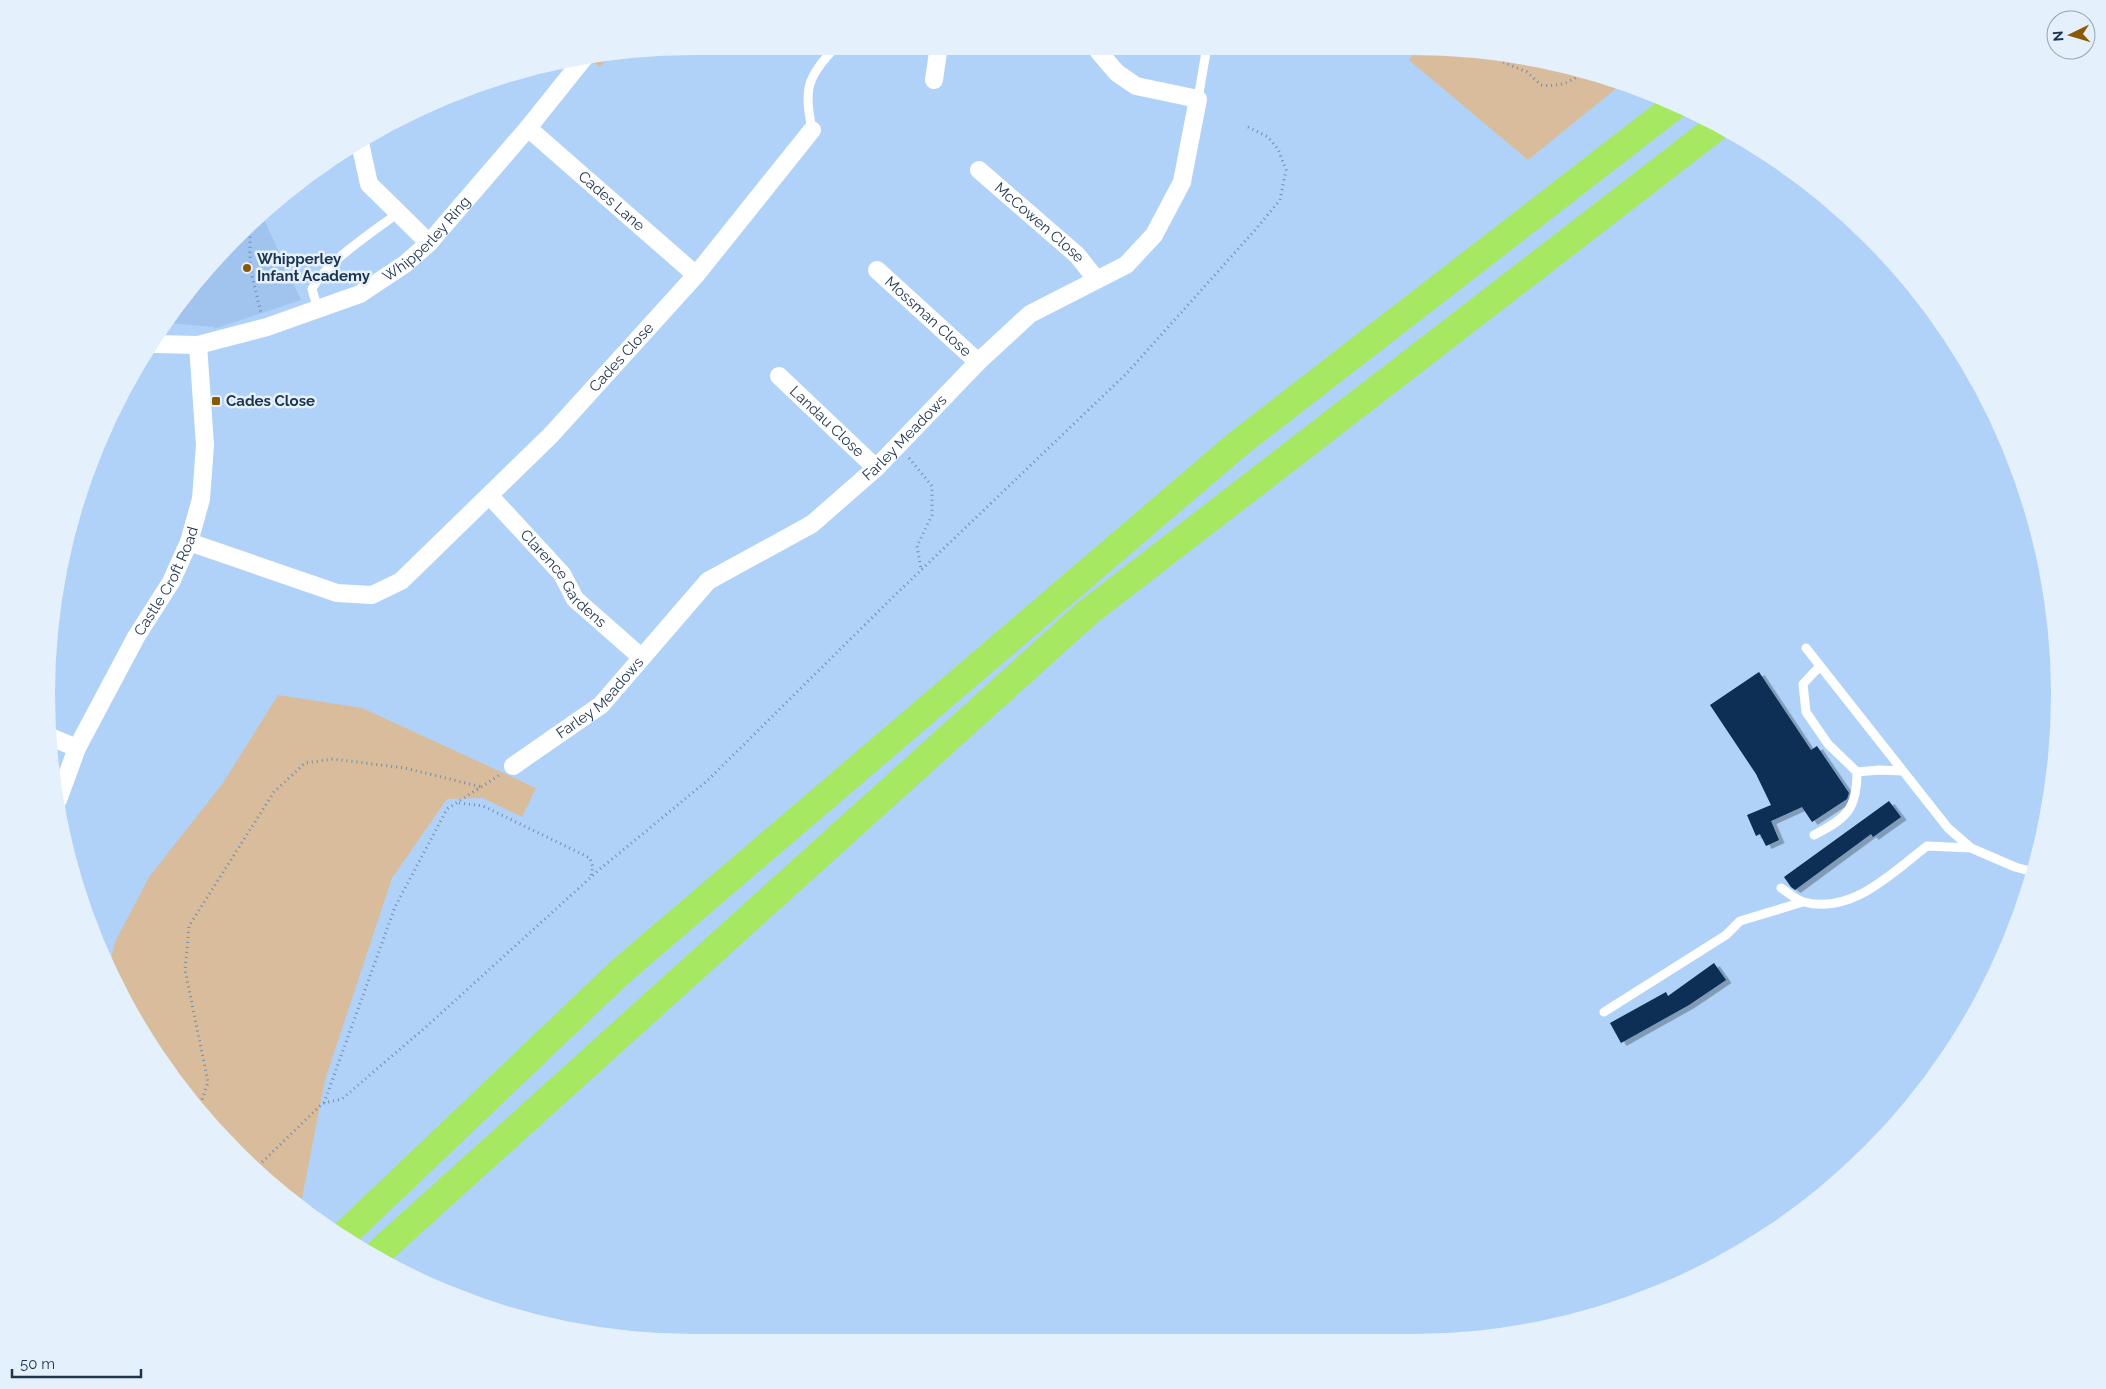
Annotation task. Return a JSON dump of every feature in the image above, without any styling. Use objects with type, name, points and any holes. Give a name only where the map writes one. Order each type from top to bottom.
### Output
[{"type":"highway","points":[[348,1231],[620,972],[1252,432],[1669,110]]},
{"type":"highway","points":[[380,1251],[1087,613],[1712,131]]},
{"type":"street","points":[[934,80],[938,55]]},
{"type":"street","points":[[1102,55],[1117,73],[1136,86],[1198,99]]},
{"type":"street","name":"Whipperley Ring","points":[[160,344],[198,344],[265,328],[360,294],[405,264],[430,243],[528,128],[578,66]]},
{"type":"street","name":"Farley Meadows","points":[[513,766],[601,705],[708,580],[812,524],[876,468],[978,362],[1030,314],[1126,265],[1154,235],[1182,182],[1198,99]]},
{"type":"street","name":"Cades Lane","points":[[528,128],[696,276]]},
{"type":"street","name":"Cades Close","points":[[188,542],[337,594],[372,595],[401,581],[490,496],[551,434],[696,276],[812,130]]},
{"type":"street","points":[[361,149],[369,184],[430,243]]},
{"type":"street","name":"McCowen Close","points":[[978,170],[1077,255],[1096,279]]},
{"type":"street","name":"Mossman Close","points":[[877,270],[978,362]]},
{"type":"street","name":"Castle Croft Road","points":[[62,789],[77,748],[136,637],[171,582],[188,542],[201,499],[205,445],[198,344]]},
{"type":"street","name":"Landau Close","points":[[780,376],[876,468]]},
{"type":"street","name":"Clarence Gardens","points":[[490,496],[562,574],[575,599],[641,658]]},
{"type":"street","points":[[56,739],[77,748]]},
{"type":"lane","points":[[812,130],[808,111],[809,87],[812,76],[829,55]]},
{"type":"lane","name":"Farley Meadows","points":[[1198,99],[1205,55]]},
{"type":"lane","points":[[318,310],[312,289],[316,281],[347,252],[398,213]]},
{"type":"lane","points":[[1806,648],[1948,828],[1971,848],[2026,870]]},
{"type":"lane","points":[[1814,835],[1831,826],[1853,806],[1857,792],[1857,772],[1828,744],[1806,712],[1803,684],[1820,666]]},
{"type":"lane","points":[[1857,772],[1879,770],[1903,771]]},
{"type":"lane","points":[[1604,1012],[1726,935],[1740,921],[1803,902],[1834,904],[1871,890],[1927,846],[1971,848]]},
{"type":"lane","points":[[1781,888],[1803,902]]},
{"type":"path","points":[[1502,61],[1527,72],[1541,85],[1564,84],[1577,77]]},
{"type":"path","points":[[323,1104],[342,1099],[427,1026],[590,877],[708,780],[921,570],[1128,373],[1280,200],[1286,170],[1278,149],[1268,137],[1246,126]]},
{"type":"path","points":[[250,235],[250,267],[265,328]]},
{"type":"path","points":[[898,445],[932,486],[932,514],[917,546],[921,570]]},
{"type":"path","points":[[202,1101],[208,1082],[185,970],[189,926],[274,792],[305,763],[333,759],[405,768],[482,787]]},
{"type":"path","points":[[261,1164],[323,1104],[395,907],[447,809],[513,766]]},
{"type":"path","points":[[459,802],[483,806],[590,858],[592,868],[590,877]]},
{"type":"shaded area","points":[[1413,55],[1495,60],[1536,67],[1616,89],[1528,160],[1409,60]]},
{"type":"shaded area","points":[[605,61],[600,67],[594,63]]},
{"type":"shaded area","name":"Whipperley Infant Academy","points":[[265,221],[301,300],[214,329],[214,327],[174,324],[214,273],[242,242]]},
{"type":"shaded area","points":[[278,695],[362,708],[536,788],[522,817],[483,798],[447,799],[392,878],[325,1080],[301,1199],[242,1147],[187,1084],[141,1014],[112,956],[115,942],[149,877],[223,783]]},
{"type":"building","points":[[1759,672],[1811,750],[1817,746],[1849,793],[1847,799],[1812,822],[1802,807],[1771,821],[1779,840],[1766,846],[1760,834],[1756,836],[1747,815],[1771,805],[1756,774],[1710,705]]},
{"type":"building","points":[[1889,801],[1901,817],[1873,837],[1871,834],[1795,890],[1791,887],[1784,877]]},
{"type":"building","points":[[1714,963],[1726,980],[1689,1005],[1621,1043],[1610,1023],[1666,992],[1668,996]]},
{"type":"place","name":"Whipperley Infant Academy","points":[[247,268]]},
{"type":"place","name":"Cades Close","points":[[216,401]]}]
